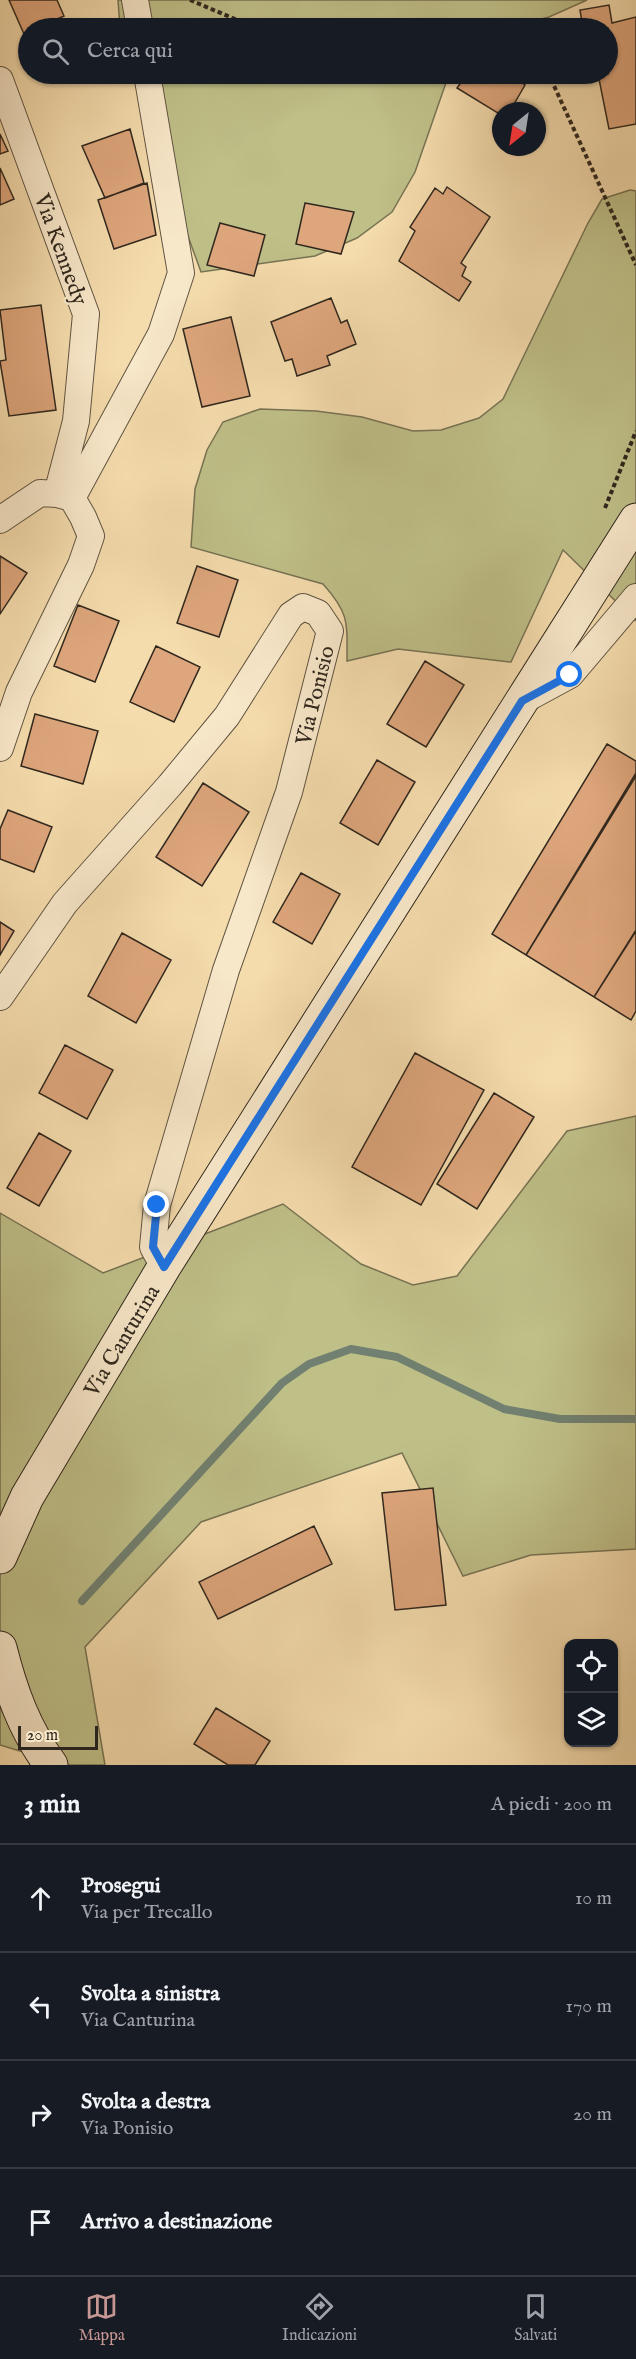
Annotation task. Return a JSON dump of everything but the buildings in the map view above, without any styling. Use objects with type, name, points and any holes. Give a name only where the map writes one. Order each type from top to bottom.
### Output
[{"type":"main road","name":"Via Canturina","points":[[0,1557],[27,1497],[164,1267],[636,520]]},
{"type":"main road","points":[[0,1648],[10,1688],[34,1743],[51,1765]]},
{"type":"street","points":[[135,0],[138,18]]},
{"type":"street","name":"Via Kennedy","points":[[0,80],[86,314],[71,503]]},
{"type":"street","points":[[71,503],[161,334],[181,273],[149,84]]},
{"type":"street","points":[[0,520],[40,493],[71,503],[91,536],[81,565],[19,692],[0,748]]},
{"type":"street","points":[[522,701],[570,675],[636,597]]},
{"type":"street","name":"Via Ponisio","points":[[0,997],[65,903],[170,785],[227,716],[291,615],[303,607],[318,613],[330,631],[289,792],[226,970],[157,1205],[153,1247],[164,1267]]},
{"type":"path","points":[[190,0],[232,18]]},
{"type":"path","points":[[553,84],[636,265]]},
{"type":"green space","points":[[118,0],[587,0],[545,18],[119,18]]},
{"type":"green space","points":[[138,84],[446,84],[415,172],[392,212],[357,238],[315,256],[201,272],[181,217],[150,109]]},
{"type":"green space","points":[[630,190],[636,191],[636,621],[563,550],[511,662],[398,649],[347,661],[345,620],[338,603],[323,584],[191,547],[195,489],[207,450],[223,422],[260,409],[316,411],[362,417],[413,431],[441,430],[479,418],[503,399],[588,223],[602,199]]},
{"type":"green space","points":[[636,1116],[636,1549],[531,1555],[463,1576],[402,1453],[201,1522],[85,1647],[105,1765],[66,1765],[0,1745],[0,1213],[103,1273],[283,1204],[361,1264],[413,1285],[457,1276],[567,1131]]},
{"type":"waterway","points":[[82,1601],[282,1383],[309,1364],[351,1349],[397,1357],[504,1409],[560,1419],[636,1419]]},
{"type":"route","points":[[157,1205],[153,1247],[164,1267],[522,701],[570,675]]}]
